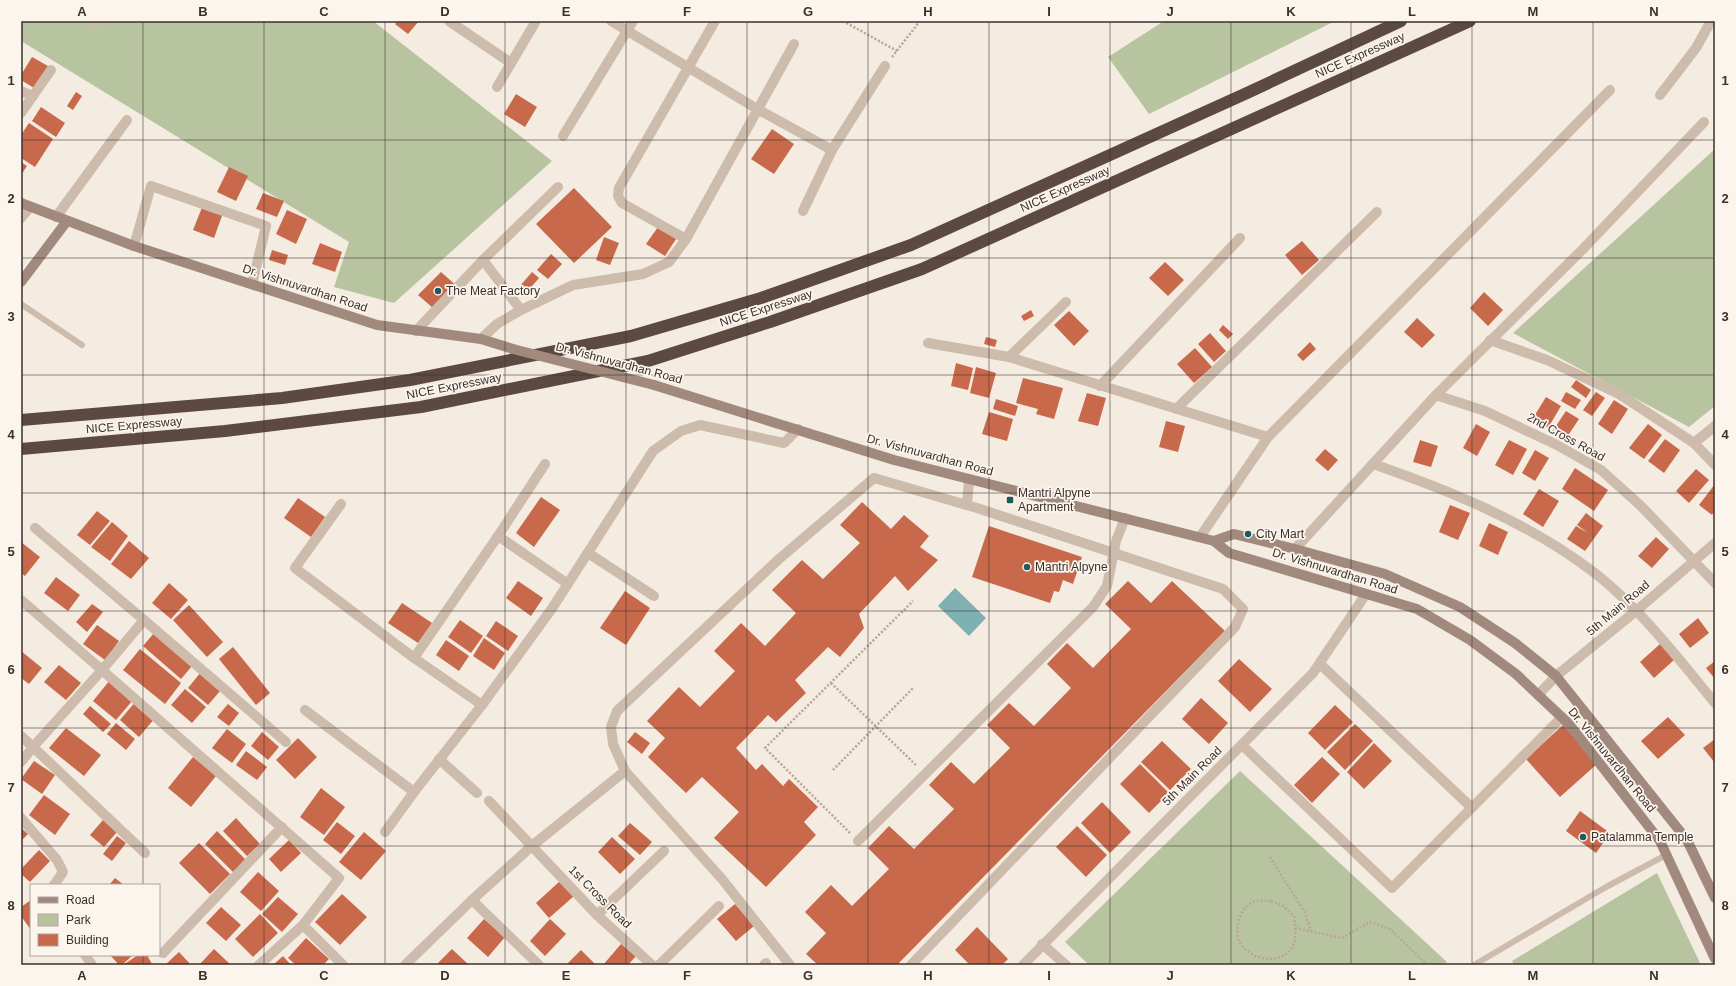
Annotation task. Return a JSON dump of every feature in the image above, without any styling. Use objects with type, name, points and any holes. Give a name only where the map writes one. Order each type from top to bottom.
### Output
[{"type":"highway","name":"NICE Expressway","points":[[21,420],[282,398],[410,380],[631,336],[761,298],[911,245],[1401,21]]},
{"type":"highway","name":"NICE Expressway","points":[[21,449],[224,431],[421,407],[648,361],[770,322],[922,270],[1470,21]]},
{"type":"main road","name":"Dr. Vishnuvardhan Road","points":[[25,205],[134,246],[377,325],[481,339],[513,349],[654,385],[894,460],[1214,541],[1229,553],[1417,609],[1470,640],[1516,674],[1569,724],[1660,841],[1715,959]]},
{"type":"main road","points":[[21,282],[67,221]]},
{"type":"main road","name":"Dr. Vishnuvardhan Road","points":[[1214,541],[1234,534],[1385,574],[1460,607],[1515,643],[1556,676],[1687,840],[1715,898]]},
{"type":"street","points":[[449,21],[511,63]]},
{"type":"street","points":[[497,87],[536,21]]},
{"type":"street","points":[[611,21],[759,110],[832,150]]},
{"type":"street","points":[[563,136],[633,21]]},
{"type":"street","points":[[686,239],[622,204],[618,196],[619,188],[715,21]]},
{"type":"street","points":[[1660,95],[1696,48],[1712,21]]},
{"type":"street","points":[[481,339],[497,324],[573,285],[642,274],[669,262],[686,239],[759,110],[794,44]]},
{"type":"street","points":[[803,211],[832,150],[885,66]]},
{"type":"street","points":[[21,113],[51,70]]},
{"type":"street","points":[[1200,537],[1268,437],[1610,90]]},
{"type":"street","points":[[21,91],[33,96]]},
{"type":"street","points":[[56,217],[127,120]]},
{"type":"street","points":[[1295,549],[1436,395],[1583,249],[1704,122]]},
{"type":"street","points":[[134,246],[151,186],[266,226],[252,284]]},
{"type":"street","points":[[416,331],[484,260],[558,187]]},
{"type":"street","points":[[21,218],[25,205]]},
{"type":"street","points":[[1176,409],[1377,212]]},
{"type":"street","points":[[1100,386],[1240,238]]},
{"type":"street","points":[[484,260],[522,310]]},
{"type":"street","points":[[1009,357],[1066,302]]},
{"type":"street","points":[[1490,340],[1547,360],[1619,394],[1694,442],[1715,465]]},
{"type":"street","points":[[928,343],[1009,357],[1268,437]]},
{"type":"street","name":"2nd Cross Road","points":[[1436,395],[1485,411],[1557,444],[1601,470],[1641,506],[1695,560],[1715,583]]},
{"type":"street","points":[[385,832],[439,759],[482,705],[553,607],[653,451],[681,431],[700,424],[784,443],[798,429]]},
{"type":"street","points":[[1694,442],[1715,426]]},
{"type":"street","points":[[414,658],[498,536],[545,464]]},
{"type":"street","points":[[1374,464],[1430,484],[1545,540],[1589,569],[1636,611],[1715,703]]},
{"type":"street","points":[[790,965],[722,879],[625,771],[613,744],[611,727],[617,711],[779,559],[874,478],[966,505],[1223,589],[1243,609],[1235,627],[912,965]]},
{"type":"street","points":[[966,505],[969,480]]},
{"type":"street","points":[[341,504],[295,568],[414,658],[482,705]]},
{"type":"street","points":[[858,841],[1093,607],[1107,586],[1113,553],[1125,518]]},
{"type":"street","points":[[35,528],[286,742]]},
{"type":"street","points":[[498,536],[568,584]]},
{"type":"street","name":"5th Main Road","points":[[1538,695],[1556,676],[1636,611],[1715,543]]},
{"type":"street","points":[[588,553],[654,596]]},
{"type":"street","name":"5th Main Road","points":[[1023,965],[1042,944],[1242,745],[1320,664],[1366,594]]},
{"type":"street","points":[[21,600],[339,878],[303,925],[259,965]]},
{"type":"street","points":[[21,762],[144,620]]},
{"type":"street","points":[[1320,664],[1471,807]]},
{"type":"street","points":[[305,710],[414,792]]},
{"type":"street","points":[[1242,745],[1392,888],[1562,717]]},
{"type":"street","points":[[21,736],[145,853]]},
{"type":"street","points":[[439,759],[477,793]]},
{"type":"street","points":[[405,965],[472,900],[533,845],[625,771]]},
{"type":"street","name":"1st Cross Road","points":[[489,801],[533,845],[597,914],[652,965]]},
{"type":"street","points":[[21,818],[57,860],[63,872],[55,884]]},
{"type":"street","points":[[163,953],[282,827]]},
{"type":"street","points":[[597,914],[664,851]]},
{"type":"street","points":[[472,900],[539,965]]},
{"type":"street","points":[[659,965],[719,906]]},
{"type":"street","points":[[303,925],[343,965]]},
{"type":"street","points":[[1042,944],[1066,965]]},
{"type":"street","points":[[86,956],[92,965]]},
{"type":"lane","points":[[21,304],[82,345]]},
{"type":"lane","points":[[1474,965],[1606,887],[1666,855]]},
{"type":"path","points":[[843,21],[896,51]]},
{"type":"path","points":[[885,66],[920,21]]},
{"type":"path","points":[[858,841],[765,748],[913,601]]},
{"type":"path","points":[[831,683],[925,774]]},
{"type":"path","points":[[833,770],[914,686]]},
{"type":"path","points":[[1270,858],[1305,913],[1312,931]]},
{"type":"path","points":[[1271,901],[1282,905],[1294,916],[1295,928],[1293,946],[1286,954],[1273,959],[1260,958],[1244,949],[1237,936],[1237,921],[1245,909],[1253,902],[1271,901]]},
{"type":"path","points":[[1295,928],[1342,938],[1370,922],[1390,929],[1427,965]]},
{"type":"green space","points":[[21,21],[373,21],[552,161],[394,303],[334,287],[349,242],[21,41]]},
{"type":"green space","points":[[1164,21],[1335,21],[1149,114],[1108,57]]},
{"type":"green space","points":[[1715,149],[1715,406],[1689,427],[1513,333]]},
{"type":"green space","points":[[1240,771],[1447,962],[1442,965],[1089,965],[1065,942]]},
{"type":"green space","points":[[1657,873],[1701,965],[1514,965],[1512,961]]},
{"type":"water","points":[[955,588],[986,618],[969,636],[938,606]]},
{"type":"building","points":[[398,21],[419,21],[408,34],[395,24]]},
{"type":"building","points":[[32,57],[48,66],[34,88],[21,80],[21,75]]},
{"type":"building","points":[[76,92],[82,96],[73,110],[67,106]]},
{"type":"building","points":[[516,94],[537,107],[525,127],[504,114]]},
{"type":"building","points":[[41,107],[65,123],[56,137],[32,121]]},
{"type":"building","points":[[29,123],[53,139],[35,167],[21,158],[21,135]]},
{"type":"building","points":[[772,129],[794,144],[774,174],[751,159]]},
{"type":"building","points":[[21,162],[27,166],[21,175]]},
{"type":"building","points":[[229,167],[248,176],[236,201],[217,192]]},
{"type":"building","points":[[574,188],[612,227],[574,263],[536,224]]},
{"type":"building","points":[[263,193],[284,201],[277,217],[256,209]]},
{"type":"building","points":[[203,205],[223,213],[214,238],[193,230]]},
{"type":"building","points":[[287,210],[307,219],[296,244],[276,234]]},
{"type":"building","points":[[658,227],[676,239],[665,256],[646,244]]},
{"type":"building","points":[[604,237],[619,243],[610,265],[596,260]]},
{"type":"building","points":[[1302,241],[1319,260],[1302,275],[1285,255]]},
{"type":"building","points":[[320,243],[342,252],[335,272],[312,264]]},
{"type":"building","points":[[272,250],[288,255],[285,265],[269,260]]},
{"type":"building","points":[[551,254],[562,264],[548,279],[537,270]]},
{"type":"building","points":[[1165,262],[1184,280],[1168,296],[1149,278]]},
{"type":"building","name":"The Meat Factory","points":[[441,272],[458,287],[433,308],[418,295]]},
{"type":"building","points":[[532,272],[539,278],[527,292],[520,286]]},
{"type":"building","points":[[1484,292],[1503,310],[1488,326],[1470,308]]},
{"type":"building","points":[[1031,310],[1034,316],[1024,321],[1021,316]]},
{"type":"building","points":[[1069,311],[1089,331],[1074,346],[1054,325]]},
{"type":"building","points":[[1417,318],[1435,335],[1422,348],[1404,332]]},
{"type":"building","points":[[1223,325],[1233,334],[1228,339],[1219,330]]},
{"type":"building","points":[[1210,333],[1226,351],[1214,362],[1198,344]]},
{"type":"building","points":[[986,337],[997,340],[995,347],[984,344]]},
{"type":"building","points":[[1310,342],[1316,349],[1303,361],[1297,355]]},
{"type":"building","points":[[1195,348],[1212,367],[1194,383],[1177,364]]},
{"type":"building","points":[[956,363],[973,368],[968,390],[951,386]]},
{"type":"building","points":[[976,367],[996,373],[989,398],[970,393]]},
{"type":"building","points":[[1023,378],[1063,388],[1054,419],[1036,414],[1038,409],[1016,403]]},
{"type":"building","points":[[1576,380],[1591,390],[1586,398],[1571,387]]},
{"type":"building","points":[[1566,392],[1581,400],[1575,409],[1561,401]]},
{"type":"building","points":[[1596,392],[1605,398],[1592,416],[1583,410]]},
{"type":"building","points":[[1087,393],[1106,398],[1098,426],[1078,421]]},
{"type":"building","points":[[1546,397],[1561,406],[1548,428],[1533,418]]},
{"type":"building","points":[[996,399],[1018,406],[1015,416],[993,409]]},
{"type":"building","points":[[1614,400],[1628,409],[1612,434],[1598,424]]},
{"type":"building","points":[[1566,411],[1579,419],[1565,440],[1552,432]]},
{"type":"building","points":[[989,412],[1013,419],[1007,441],[982,434]]},
{"type":"building","points":[[1166,421],[1185,426],[1178,452],[1159,447]]},
{"type":"building","points":[[1476,424],[1490,432],[1477,456],[1463,448]]},
{"type":"building","points":[[1648,424],[1662,435],[1644,459],[1629,448]]},
{"type":"building","points":[[1665,439],[1680,450],[1664,473],[1648,461]]},
{"type":"building","points":[[1420,440],[1438,446],[1431,467],[1413,462]]},
{"type":"building","points":[[1509,440],[1527,449],[1513,475],[1495,465]]},
{"type":"building","points":[[1325,449],[1338,460],[1328,471],[1315,460]]},
{"type":"building","points":[[1535,450],[1549,458],[1535,481],[1522,473]]},
{"type":"building","points":[[1575,468],[1608,490],[1594,511],[1562,489]]},
{"type":"building","points":[[1696,469],[1709,480],[1689,503],[1676,491]]},
{"type":"building","points":[[1715,484],[1715,510],[1712,515],[1699,505]]},
{"type":"building","points":[[1539,489],[1559,501],[1543,527],[1523,514]]},
{"type":"building","points":[[541,497],[560,510],[534,547],[516,533]]},
{"type":"building","points":[[298,498],[325,517],[311,537],[284,518]]},
{"type":"building","points":[[862,502],[891,529],[904,515],[929,536],[920,547],[938,560],[908,591],[895,576],[859,614],[864,628],[840,657],[828,647],[795,680],[806,693],[776,722],[768,715],[736,748],[756,770],[762,764],[783,786],[789,779],[818,807],[804,822],[816,835],[766,887],[714,838],[739,812],[702,777],[686,793],[648,757],[665,738],[647,721],[679,687],[700,707],[735,671],[714,651],[741,623],[765,646],[796,613],[772,590],[802,560],[823,579],[860,543],[840,525]]},
{"type":"building","points":[[1450,505],[1470,513],[1458,540],[1439,532]]},
{"type":"building","points":[[97,511],[110,521],[90,545],[77,535]]},
{"type":"building","points":[[1586,513],[1603,526],[1585,551],[1567,539],[1576,526],[1588,533],[1577,525]]},
{"type":"building","points":[[112,522],[128,536],[110,561],[91,547]]},
{"type":"building","points":[[1489,523],[1508,532],[1498,555],[1479,546]]},
{"type":"building","name":"Mantri Alpyne","points":[[989,526],[1082,557],[1073,584],[1063,580],[1059,592],[1054,591],[1050,603],[972,577]]},
{"type":"building","points":[[1656,537],[1669,549],[1652,568],[1638,556]]},
{"type":"building","points":[[129,541],[149,558],[131,579],[111,564]]},
{"type":"building","points":[[21,542],[40,557],[25,576],[21,573]]},
{"type":"building","points":[[56,577],[80,595],[68,611],[44,593]]},
{"type":"building","points":[[518,581],[543,598],[531,616],[506,598]]},
{"type":"building","points":[[1128,581],[1151,603],[1172,581],[1225,631],[897,965],[818,965],[806,954],[826,933],[805,912],[831,885],[852,906],[889,869],[868,848],[889,826],[914,849],[954,809],[929,785],[951,762],[974,784],[1010,748],[987,725],[1009,703],[1034,726],[1071,688],[1047,664],[1067,643],[1093,668],[1131,629],[1105,604]]},
{"type":"building","points":[[169,583],[188,600],[171,619],[152,603]]},
{"type":"building","points":[[625,591],[650,608],[626,645],[600,628]]},
{"type":"building","points":[[402,603],[432,623],[418,643],[388,623]]},
{"type":"building","points":[[92,604],[103,612],[87,632],[76,622]]},
{"type":"building","points":[[189,605],[223,642],[207,657],[173,620]]},
{"type":"building","points":[[1698,618],[1709,633],[1690,648],[1679,634]]},
{"type":"building","points":[[460,620],[483,636],[471,653],[448,637]]},
{"type":"building","points":[[496,621],[518,636],[508,651],[486,636]]},
{"type":"building","points":[[97,625],[119,641],[105,660],[83,644]]},
{"type":"building","points":[[154,633],[192,666],[181,679],[143,646]]},
{"type":"building","points":[[484,638],[505,653],[494,670],[473,656]]},
{"type":"building","points":[[446,640],[469,656],[459,671],[436,655]]},
{"type":"building","points":[[1660,644],[1674,660],[1654,678],[1640,662]]},
{"type":"building","points":[[233,647],[270,693],[256,705],[219,659]]},
{"type":"building","points":[[140,649],[181,683],[165,704],[123,670]]},
{"type":"building","points":[[21,651],[42,668],[29,684],[21,678]]},
{"type":"building","points":[[1239,659],[1272,689],[1250,712],[1218,681]]},
{"type":"building","points":[[1715,661],[1715,679],[1706,668]]},
{"type":"building","points":[[59,665],[81,683],[66,700],[44,682]]},
{"type":"building","points":[[201,672],[221,690],[208,705],[188,688]]},
{"type":"building","points":[[110,680],[133,700],[116,720],[93,701]]},
{"type":"building","points":[[185,689],[206,707],[192,723],[171,705]]},
{"type":"building","points":[[1201,698],[1228,723],[1209,744],[1182,719]]},
{"type":"building","points":[[136,701],[155,718],[139,737],[120,720]]},
{"type":"building","points":[[228,704],[239,713],[229,726],[217,717]]},
{"type":"building","points":[[1335,705],[1353,722],[1325,750],[1308,733]]},
{"type":"building","points":[[90,706],[111,724],[103,732],[83,714]]},
{"type":"building","points":[[1668,717],[1685,735],[1658,759],[1641,741]]},
{"type":"building","points":[[116,723],[135,739],[126,750],[107,734]]},
{"type":"building","points":[[1355,724],[1373,741],[1345,770],[1327,752]]},
{"type":"building","points":[[1563,725],[1598,763],[1560,797],[1526,759]]},
{"type":"building","points":[[66,728],[101,755],[84,776],[49,748]]},
{"type":"building","points":[[227,729],[246,744],[232,763],[212,748]]},
{"type":"building","points":[[262,732],[279,747],[268,760],[251,746]]},
{"type":"building","points":[[635,732],[650,743],[642,754],[627,742]]},
{"type":"building","points":[[298,738],[317,757],[295,779],[276,760]]},
{"type":"building","points":[[1715,739],[1715,763],[1703,748]]},
{"type":"building","points":[[1162,741],[1191,769],[1170,790],[1141,762]]},
{"type":"building","points":[[1374,743],[1392,761],[1364,789],[1347,772]]},
{"type":"building","points":[[246,751],[267,767],[257,780],[236,765]]},
{"type":"building","points":[[193,757],[216,776],[191,807],[168,788]]},
{"type":"building","points":[[1322,757],[1340,774],[1312,803],[1294,785]]},
{"type":"building","points":[[34,761],[55,775],[42,794],[21,779]]},
{"type":"building","points":[[1140,764],[1169,793],[1149,813],[1120,784]]},
{"type":"building","points":[[321,788],[345,807],[324,835],[300,817]]},
{"type":"building","points":[[44,795],[70,814],[55,835],[29,815]]},
{"type":"building","points":[[1102,802],[1131,832],[1110,853],[1081,823]]},
{"type":"building","points":[[1580,811],[1610,833],[1596,853],[1566,831]]},
{"type":"building","points":[[236,818],[260,844],[247,856],[223,831]]},
{"type":"building","points":[[103,820],[117,832],[104,847],[90,835]]},
{"type":"building","points":[[337,822],[355,836],[341,854],[323,840]]},
{"type":"building","points":[[630,823],[652,842],[640,855],[618,836]]},
{"type":"building","points":[[1077,826],[1107,855],[1086,877],[1056,847]]},
{"type":"building","points":[[21,828],[28,834],[21,841]]},
{"type":"building","points":[[217,831],[246,860],[233,872],[205,844]]},
{"type":"building","points":[[364,832],[386,851],[361,880],[339,862]]},
{"type":"building","points":[[117,836],[126,843],[112,861],[103,854]]},
{"type":"building","points":[[612,837],[635,859],[620,874],[598,852]]},
{"type":"building","points":[[289,840],[301,853],[281,872],[269,859]]},
{"type":"building","points":[[199,843],[230,874],[210,894],[179,863]]},
{"type":"building","points":[[39,850],[50,861],[30,882],[21,874],[21,869]]},
{"type":"building","points":[[258,872],[279,891],[261,911],[240,892]]},
{"type":"building","points":[[115,878],[123,884],[110,884]]},
{"type":"building","points":[[560,881],[574,896],[549,918],[536,903]]},
{"type":"building","points":[[342,894],[367,917],[340,945],[315,922]]},
{"type":"building","points":[[278,897],[298,914],[282,932],[262,914]]},
{"type":"building","points":[[30,901],[30,929],[21,916],[21,907]]},
{"type":"building","points":[[735,904],[754,926],[736,941],[717,919]]},
{"type":"building","points":[[221,907],[241,925],[226,941],[206,923]]},
{"type":"building","points":[[260,914],[278,933],[253,957],[235,939]]},
{"type":"building","points":[[484,919],[505,937],[488,957],[467,938]]},
{"type":"building","points":[[550,919],[566,934],[545,956],[530,941]]},
{"type":"building","points":[[977,927],[1008,959],[1002,965],[970,965],[955,950]]},
{"type":"building","points":[[306,938],[329,959],[323,965],[296,965],[288,958]]},
{"type":"building","points":[[621,944],[636,956],[628,965],[603,965]]},
{"type":"building","points":[[214,949],[231,965],[199,965]]},
{"type":"building","points":[[452,949],[469,965],[440,965],[438,963]]},
{"type":"building","points":[[581,950],[596,965],[566,965]]},
{"type":"building","points":[[179,952],[191,965],[165,965]]},
{"type":"building","points":[[111,956],[132,956],[122,965],[119,965]]},
{"type":"building","points":[[136,956],[148,956],[152,964],[123,965]]},
{"type":"building","points":[[283,956],[291,965],[273,965]]},
{"type":"place","name":"The Meat Factory","points":[[438,291]]},
{"type":"place","name":"Mantri Alpyne Apartment","points":[[1010,500]]},
{"type":"place","name":"City Mart","points":[[1248,534]]},
{"type":"place","name":"Mantri Alpyne","points":[[1027,567]]},
{"type":"place","name":"Patalamma Temple","points":[[1583,837]]}]
